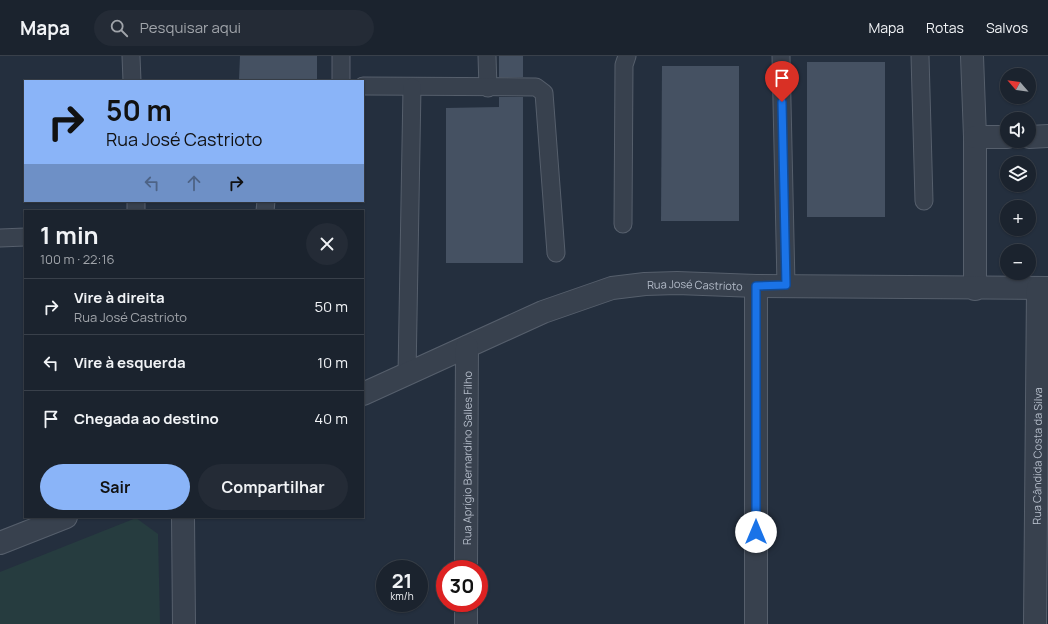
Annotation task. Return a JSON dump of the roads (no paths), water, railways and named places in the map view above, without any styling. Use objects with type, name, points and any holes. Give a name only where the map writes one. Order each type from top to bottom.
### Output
[{"type":"street","points":[[972,56],[975,138],[975,289]]},
{"type":"street","points":[[1036,137],[1048,136]]},
{"type":"street","points":[[975,138],[1000,137]]},
{"type":"street","name":"Rua José Castrioto","points":[[364,394],[543,312],[612,288],[645,284],[677,283],[756,286],[786,285],[975,289],[1043,288]]},
{"type":"street","points":[[756,286],[756,624]]},
{"type":"street","name":"Rua Cândida Costa da Silva","points":[[1035,624],[1043,288]]},
{"type":"street","name":"Rua Aprígio Bernardino Salles Filho","points":[[466,560],[467,347]]},
{"type":"street","points":[[0,543],[63,518]]},
{"type":"street","points":[[183,518],[184,624]]},
{"type":"street","points":[[466,612],[466,624]]},
{"type":"lane","points":[[131,56],[132,80]]},
{"type":"lane","points":[[341,56],[341,80]]},
{"type":"lane","points":[[487,56],[488,88]]},
{"type":"lane","points":[[623,224],[624,65],[627,56]]},
{"type":"lane","points":[[781,56],[786,285]]},
{"type":"lane","points":[[920,56],[924,201]]},
{"type":"lane","points":[[364,86],[488,88],[536,87],[544,93],[556,253]]},
{"type":"lane","points":[[407,375],[412,87]]},
{"type":"lane","points":[[0,238],[24,237]]}]
